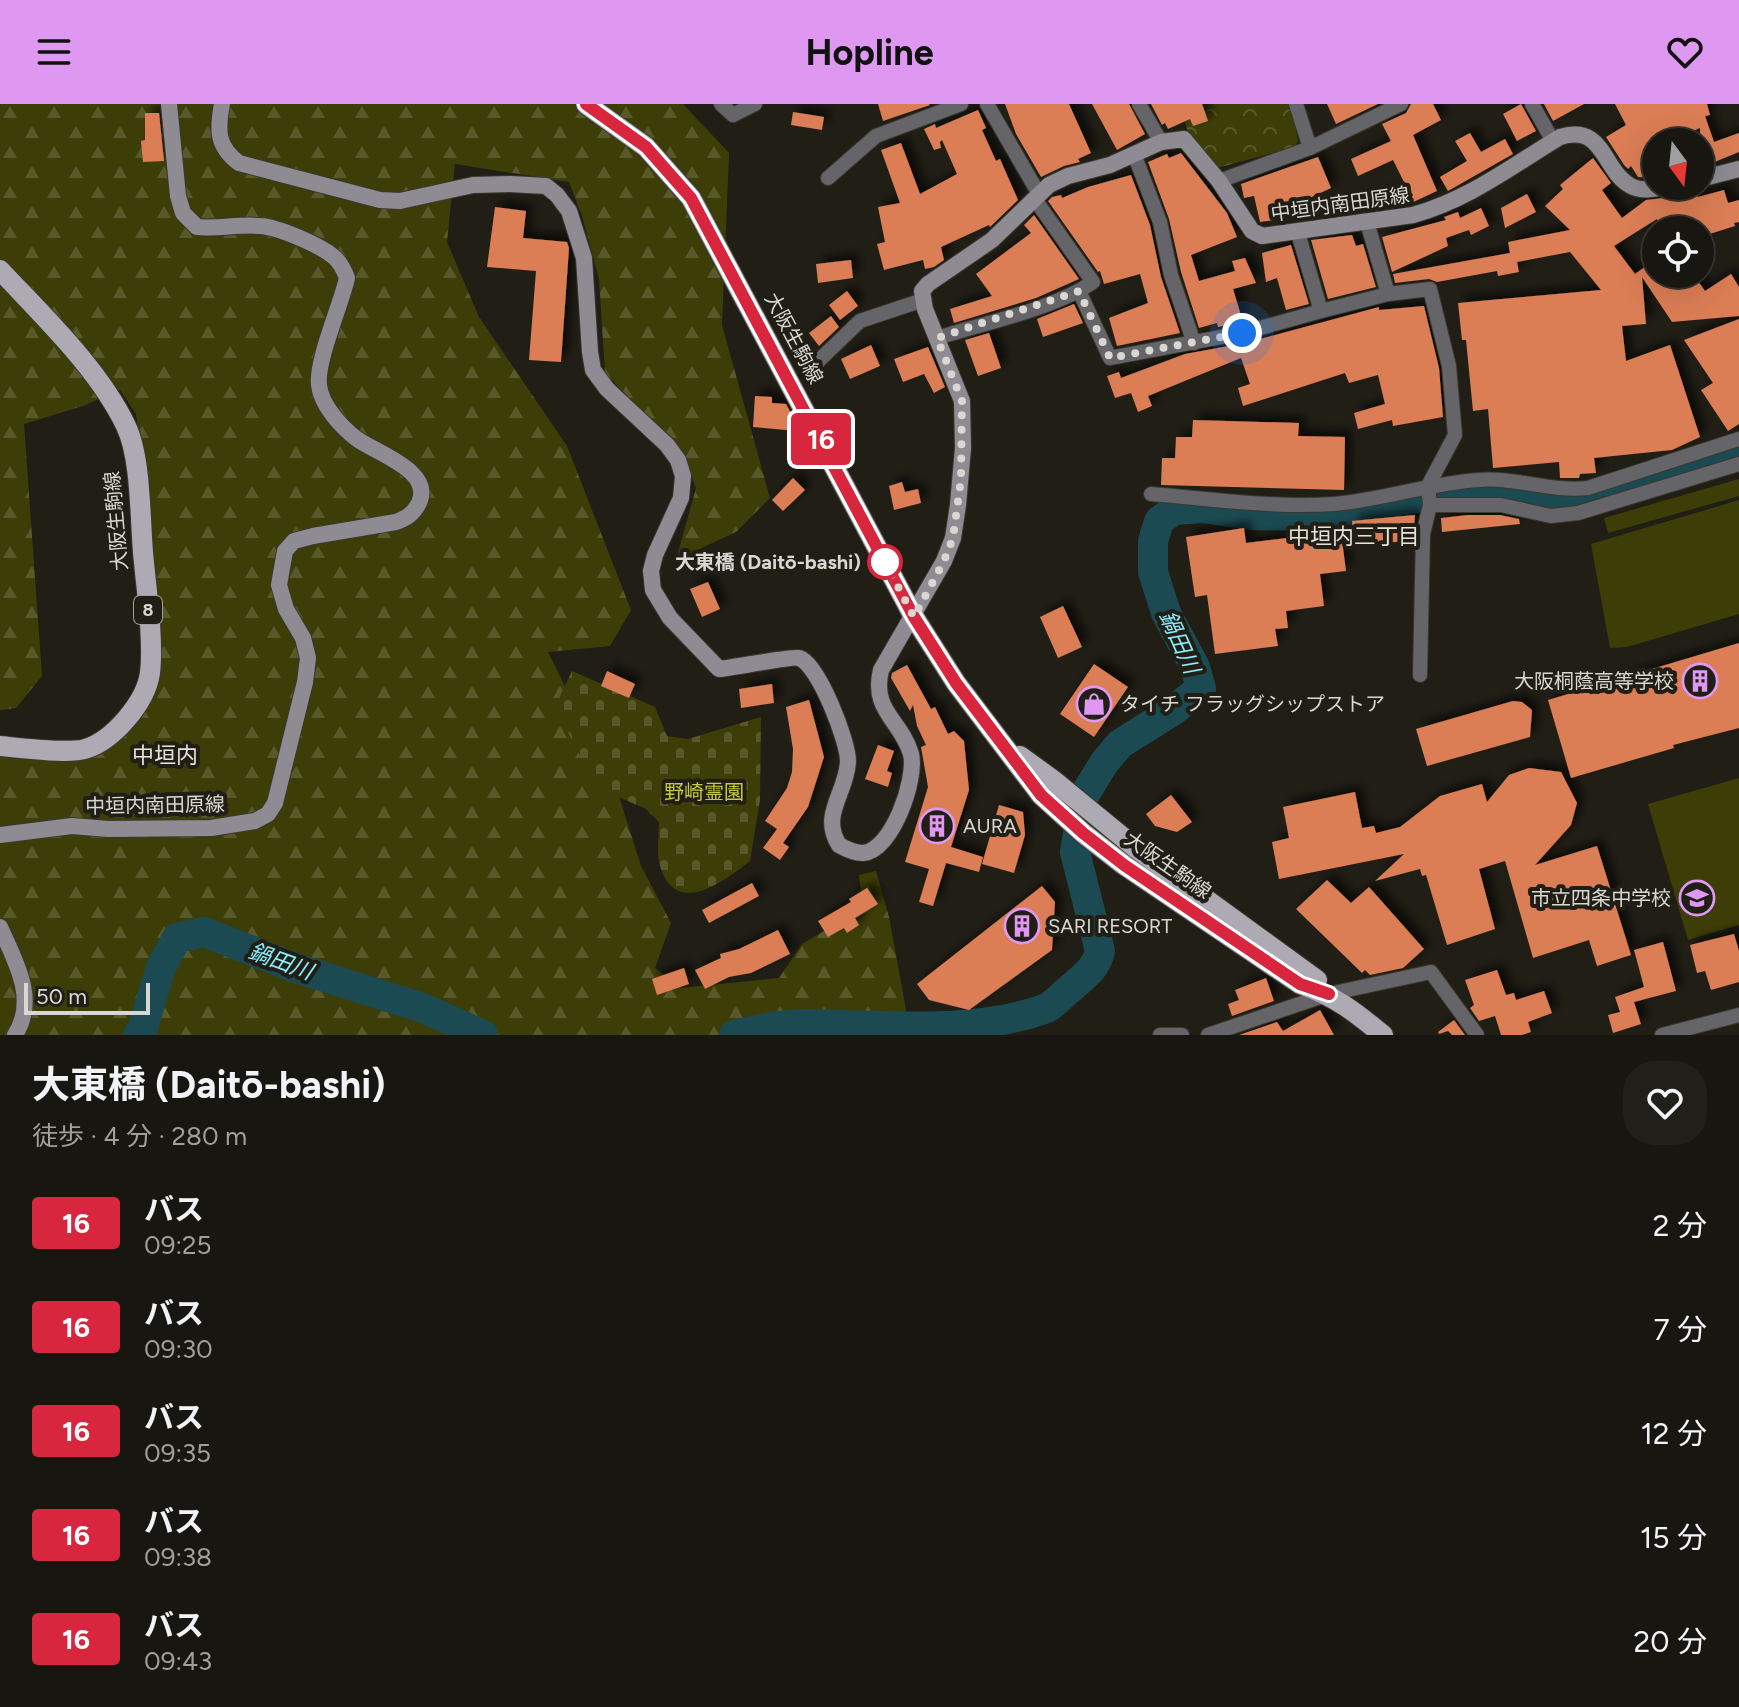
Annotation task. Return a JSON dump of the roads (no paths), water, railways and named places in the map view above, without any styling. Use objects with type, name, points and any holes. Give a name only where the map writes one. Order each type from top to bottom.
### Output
[{"type":"main road","name":"中垣内南田原線","points":[[0,835],[72,826],[108,829],[211,828],[255,821],[268,814],[275,803],[305,682],[308,658],[303,638],[286,609],[279,585],[285,551],[294,541],[313,536],[396,522],[409,517],[421,499],[416,478],[404,466],[357,440],[338,422],[319,386],[321,368],[347,278],[342,265],[333,256],[270,227],[197,227],[183,213],[178,196],[169,104]]},
{"type":"main road","points":[[222,104],[219,119],[225,153],[239,163],[380,200],[400,201],[473,185],[546,186],[557,195],[569,211],[584,258],[593,370],[607,389],[667,445],[678,460],[683,476],[681,498],[655,555],[651,571],[653,590],[670,618],[719,669],[798,657],[810,665],[846,743],[848,763],[831,817],[832,834],[839,845],[864,853],[877,848],[887,838],[908,792],[913,771],[910,752],[882,705],[877,687],[881,670],[944,561],[953,538],[961,479],[962,401],[922,291],[992,240],[1049,185],[1068,176],[1110,165],[1161,142]]},
{"type":"main road","name":"大阪生駒線","points":[[586,104],[646,147],[691,198],[914,617],[956,683],[1003,745],[1047,787],[1083,833],[1130,857],[1300,984],[1329,994],[1383,1035]]},
{"type":"main road","name":"中垣内南田原線","points":[[1161,142],[1184,139],[1219,181],[1252,231],[1262,236],[1413,215],[1460,199],[1553,141],[1572,133],[1592,139],[1619,174],[1633,187],[1642,188]]},
{"type":"main road","points":[[1714,175],[1739,169]]},
{"type":"main road","name":"大阪生駒線","points":[[0,270],[90,370],[126,427],[134,454],[150,674],[141,699],[116,731],[85,749],[37,750],[0,746]]},
{"type":"main road","points":[[0,927],[24,985],[25,1007],[15,1035]]},
{"type":"street","points":[[721,104],[733,115],[755,104]]},
{"type":"street","points":[[828,178],[876,136],[961,104]]},
{"type":"street","points":[[937,338],[1079,291],[1093,282],[1036,196],[987,104]]},
{"type":"street","points":[[1139,104],[1161,142]]},
{"type":"street","points":[[1296,104],[1310,148]]},
{"type":"street","points":[[1219,181],[1310,148],[1401,104]]},
{"type":"street","points":[[1532,104],[1553,141]]},
{"type":"street","points":[[1134,154],[1160,222],[1171,275],[1194,343]]},
{"type":"street","points":[[1367,222],[1388,294]]},
{"type":"street","points":[[1298,233],[1321,311]]},
{"type":"street","points":[[1079,291],[1110,358],[1242,333],[1388,294],[1430,289],[1449,366],[1455,435],[1428,486],[1430,505],[1423,534],[1420,675]]},
{"type":"street","points":[[809,370],[860,321],[923,300]]},
{"type":"street","points":[[1151,494],[1303,505],[1339,504],[1480,479],[1516,481],[1565,490],[1588,488],[1739,439]]},
{"type":"street","points":[[1430,505],[1501,505],[1551,516],[1578,513],[1739,464]]},
{"type":"street","points":[[1208,1035],[1329,994],[1431,972],[1477,1035]]},
{"type":"street","points":[[1662,1035],[1733,1017],[1732,1035]]},
{"type":"street","points":[[1160,1035],[1182,1035]]},
{"type":"waterway","name":"鍋田川","points":[[734,1035],[797,1024],[929,1026],[990,1022],[1047,1008],[1092,967],[1100,951],[1075,852],[1084,796],[1120,744],[1174,710],[1201,688],[1195,667],[1166,613],[1153,572],[1153,541],[1159,521],[1174,510],[1203,508],[1250,515],[1308,516],[1349,512],[1445,492],[1492,491],[1563,502],[1600,497],[1739,452]]},
{"type":"waterway","name":"鍋田川","points":[[138,1035],[142,1031],[161,967],[177,938],[204,932],[293,967],[423,1008],[483,1035]]},
{"type":"place","name":"大東橋 (Daitō-bashi)","points":[[885,562]]},
{"type":"place","name":"大阪桐蔭高等学校","points":[[1700,681]]},
{"type":"place","name":"タイチ フラッグシップストア","points":[[1094,704]]},
{"type":"place","name":"AURA","points":[[937,826]]},
{"type":"place","name":"市立四条中学校","points":[[1697,898]]},
{"type":"place","name":"SARI RESORT","points":[[1022,926]]},
{"type":"district","name":"中垣内三丁目","points":[[1354,536]]},
{"type":"district","name":"中垣内","points":[[165,755]]},
{"type":"park label","name":"野崎霊園","points":[[704,792]]}]
